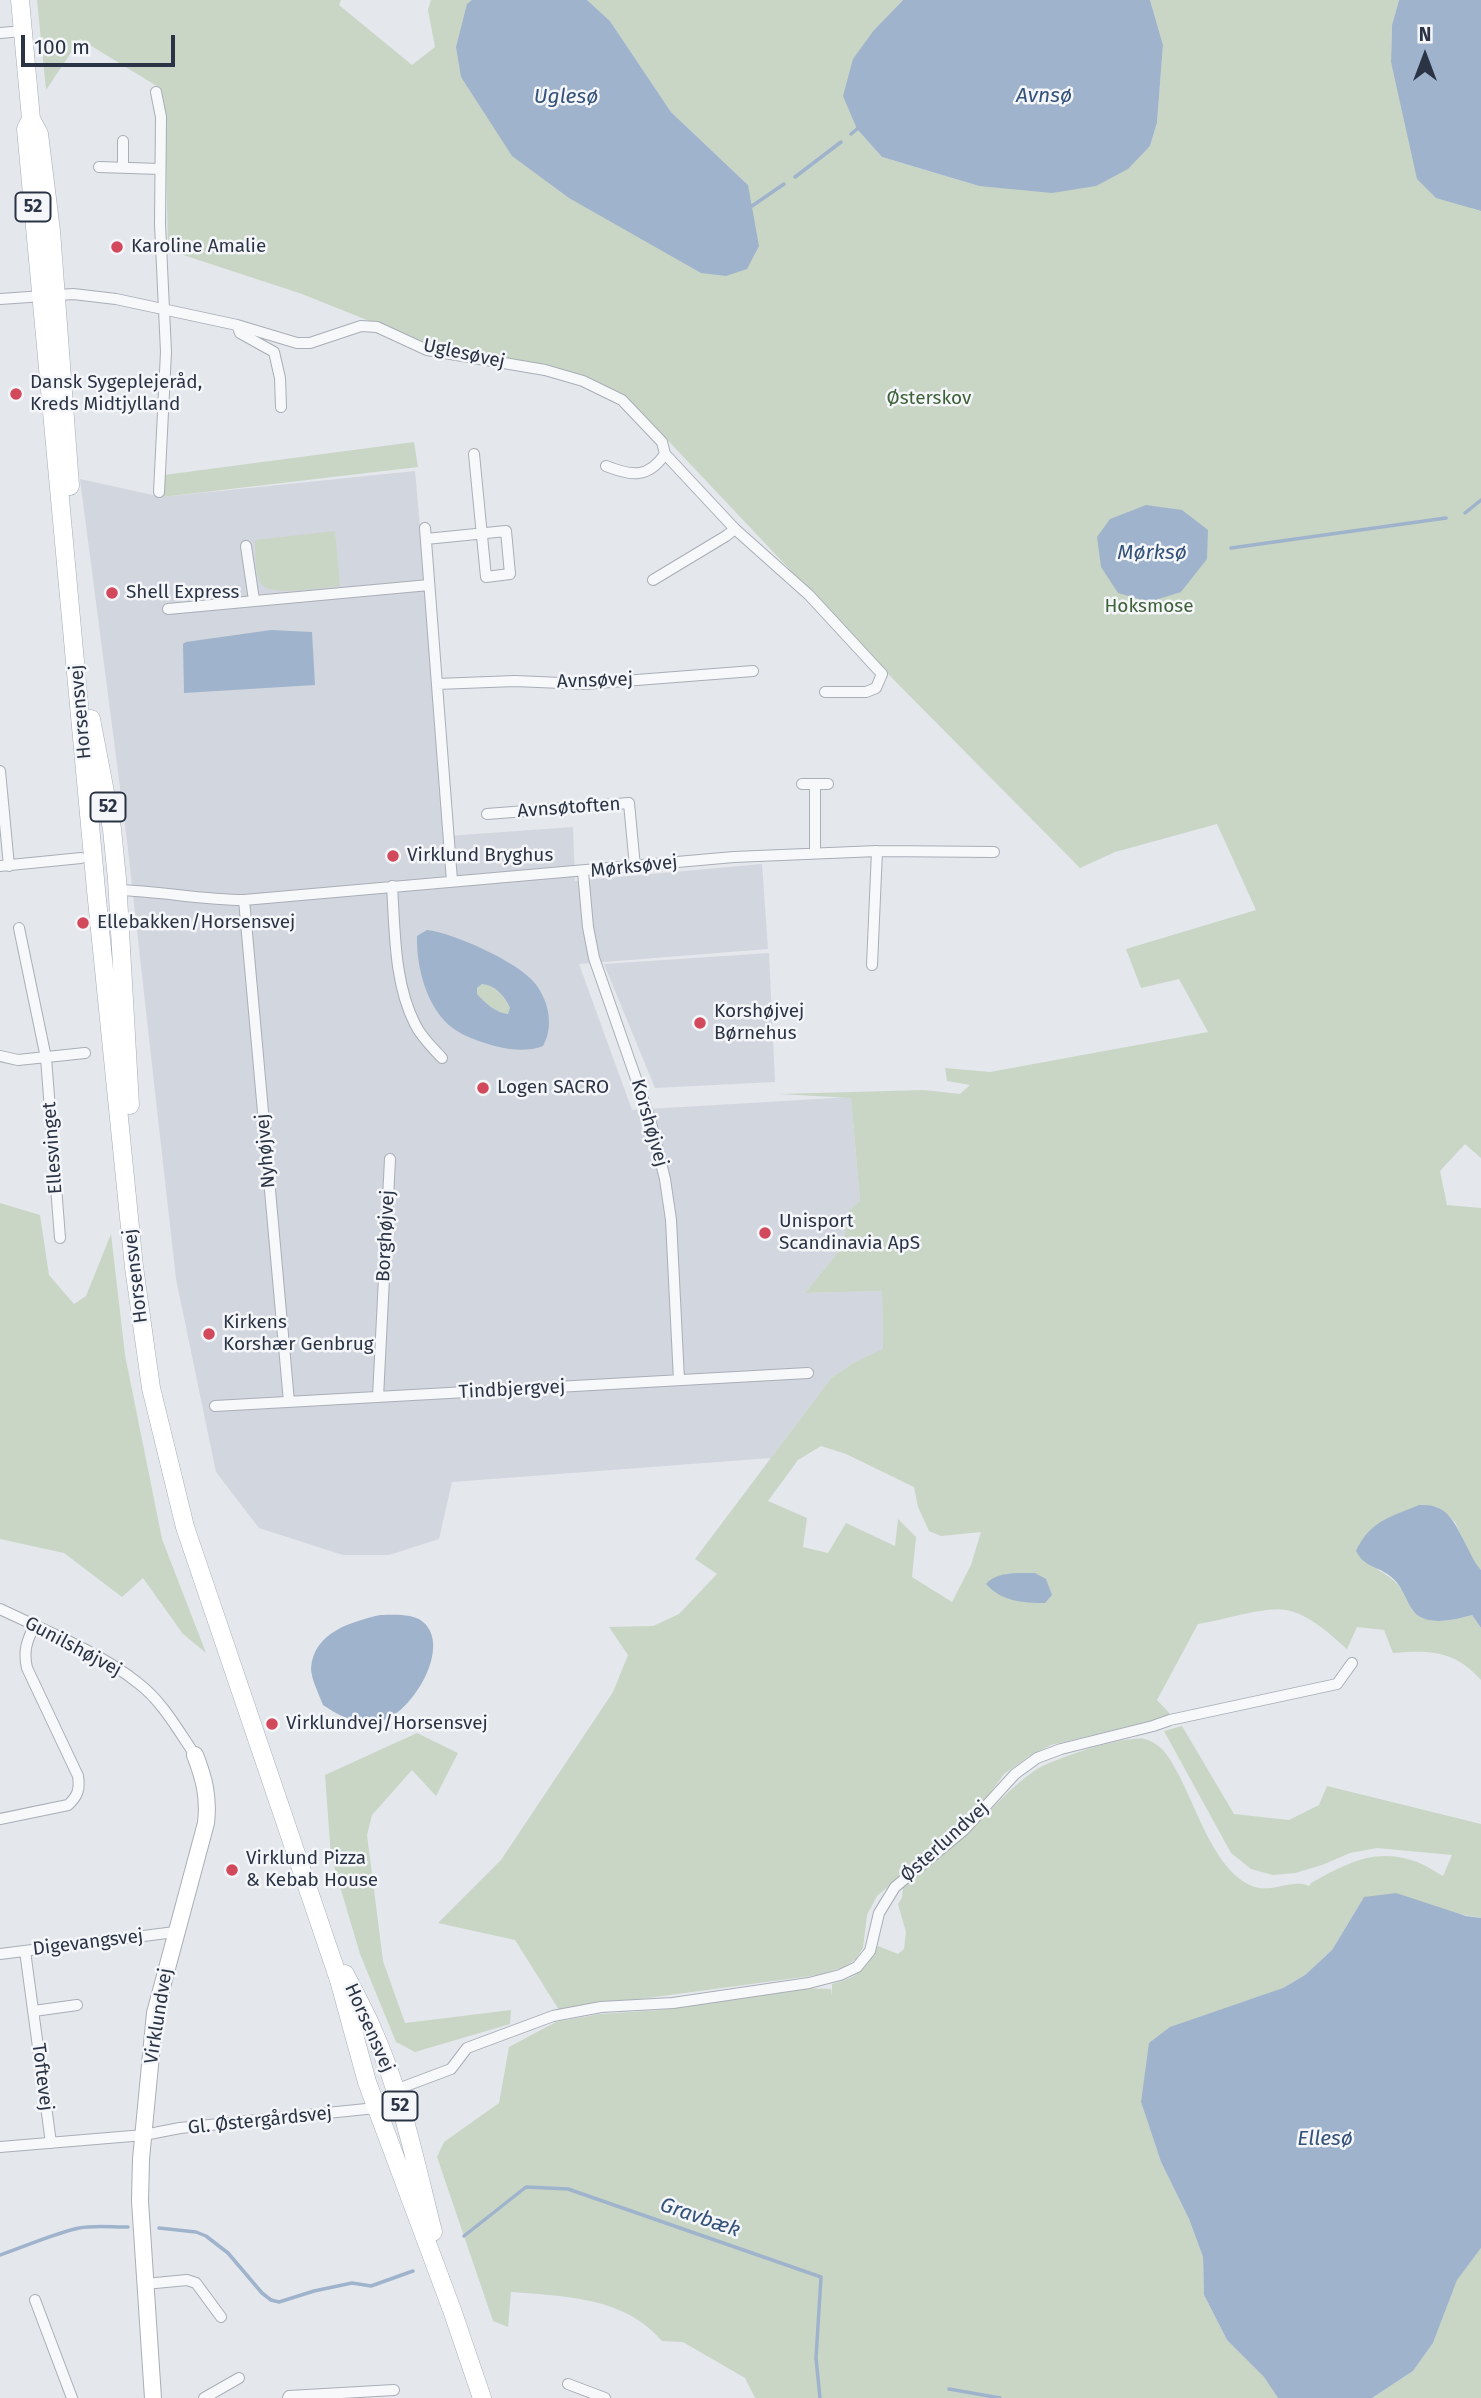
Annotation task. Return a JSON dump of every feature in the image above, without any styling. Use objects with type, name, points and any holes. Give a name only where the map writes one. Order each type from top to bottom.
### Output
[{"type":"main road","name":"Horsensvej","points":[[20,0],[31,119],[26,130],[49,295],[92,723],[112,829],[135,1173],[146,1281],[172,1470]]},
{"type":"main road","name":"Horsensvej","points":[[49,295],[105,971],[134,1267],[151,1388],[185,1527],[316,1913],[376,2108],[482,2398]]},
{"type":"main road","name":"52","points":[[81,858],[86,845],[85,820],[89,797]]},
{"type":"main road","name":"52","points":[[89,797],[104,862],[118,890],[111,897],[108,913],[105,971]]},
{"type":"main road","name":"Horsensvej","points":[[316,1913],[375,2034],[395,2090],[420,2176],[452,2310]]},
{"type":"main road","points":[[343,1997],[356,2019],[383,2085],[395,2090]]},
{"type":"main road","points":[[376,2108],[390,2116],[395,2124],[428,2212]]},
{"type":"street","points":[[0,33],[23,32]]},
{"type":"street","points":[[156,92],[161,117],[160,225],[166,352],[159,492]]},
{"type":"street","points":[[123,141],[123,167]]},
{"type":"street","points":[[99,167],[160,169]]},
{"type":"street","name":"Uglesøvej","points":[[0,299],[93,295],[237,324],[297,343],[310,343],[361,326],[377,327],[427,349],[545,370],[583,380],[622,400],[662,442],[665,454],[734,529],[809,596],[882,674],[876,688],[866,692],[825,692]]},
{"type":"street","name":"Uglesøvej","points":[[237,324],[240,333],[274,352],[280,379],[281,407]]},
{"type":"street","points":[[453,881],[425,533],[481,534],[506,531],[510,574],[486,577],[481,534],[474,454]]},
{"type":"street","points":[[606,466],[622,473],[639,474],[657,467],[665,454]]},
{"type":"street","points":[[653,580],[734,529]]},
{"type":"street","points":[[246,546],[254,600]]},
{"type":"street","points":[[168,610],[429,585]]},
{"type":"street","name":"Avnsøvej","points":[[437,684],[526,681],[585,684],[753,671]]},
{"type":"street","points":[[0,771],[4,866],[81,858]]},
{"type":"street","points":[[802,784],[828,784]]},
{"type":"street","points":[[815,784],[815,853]]},
{"type":"street","name":"Avnsøtoften","points":[[488,814],[629,803],[635,867]]},
{"type":"street","points":[[872,965],[877,852]]},
{"type":"street","name":"Mørksøvej","points":[[118,890],[159,891],[211,900],[244,900],[734,857],[815,853],[994,852]]},
{"type":"street","name":"Korshøjvej","points":[[583,872],[594,958],[650,1119],[665,1179],[671,1220],[679,1380]]},
{"type":"street","points":[[392,886],[396,954],[402,986],[414,1023],[424,1039],[442,1058]]},
{"type":"street","name":"Nyhøjvej","points":[[244,900],[289,1402]]},
{"type":"street","name":"Ellesvinget","points":[[19,928],[46,1058],[60,1238]]},
{"type":"street","points":[[0,1056],[18,1060],[85,1053]]},
{"type":"street","name":"Borghøjvej","points":[[378,1398],[390,1159]]},
{"type":"street","name":"Tindbjergvej","points":[[215,1406],[808,1374]]},
{"type":"street","name":"Gunilshøjvej","points":[[0,1609],[114,1666],[140,1684],[164,1709],[195,1755]]},
{"type":"street","points":[[0,1819],[68,1805],[76,1798],[80,1787],[78,1776],[27,1668],[24,1656],[34,1626]]},
{"type":"street","name":"Østerlundvej","points":[[376,2108],[395,2090],[451,2069],[467,2048],[553,2016],[601,2007],[673,2003],[795,1985],[839,1975],[857,1967],[870,1951],[879,1913],[895,1887],[964,1830],[1015,1774],[1037,1758],[1170,1720],[1337,1684],[1353,1663]]},
{"type":"street","name":"Virklundvej","points":[[153,2398],[140,2201],[144,2135],[155,2013],[175,1932],[203,1841],[209,1802],[205,1778],[195,1755]]},
{"type":"street","name":"Digevangsvej","points":[[0,1954],[175,1932]]},
{"type":"street","name":"Toftevej","points":[[24,1951],[51,2143]]},
{"type":"street","points":[[34,2011],[77,2005]]},
{"type":"street","name":"Gl. Østergårdsvej","points":[[0,2147],[144,2135],[180,2128],[376,2108]]},
{"type":"street","points":[[145,2284],[187,2280],[196,2283],[221,2317]]},
{"type":"street","points":[[35,2300],[72,2398]]},
{"type":"street","points":[[204,2398],[239,2378]]},
{"type":"street","points":[[568,2384],[605,2398]]},
{"type":"street","points":[[288,2398],[394,2390]]},
{"type":"shaded area","points":[[415,471],[448,836],[573,827],[575,881],[762,864],[768,949],[579,964],[632,1110],[851,1097],[860,1201],[849,1212],[843,1246],[805,1293],[882,1291],[883,1350],[853,1363],[831,1378],[771,1458],[452,1482],[439,1539],[389,1555],[343,1555],[259,1528],[216,1472],[176,1279],[127,841],[80,479],[162,497]]},
{"type":"shaded area","name":"Korshøjvej Børnehus","points":[[769,953],[775,1082],[655,1088],[604,964]]},
{"type":"green space","points":[[37,0],[341,0],[339,5],[412,65],[435,47],[428,10],[431,0],[472,0],[467,5],[748,185],[671,112],[610,21],[587,0],[903,0],[874,30],[857,129],[882,157],[979,186],[1150,146],[1157,123],[1163,45],[1150,0],[1399,0],[1392,25],[1391,62],[1403,108],[1472,209],[1481,211],[1481,1158],[1465,1144],[1440,1171],[1447,1205],[1481,1208],[1481,1570],[1471,1558],[1455,1522],[1438,1507],[1419,1505],[1378,1570],[1397,1584],[1412,1610],[1419,1616],[1441,1621],[1472,1615],[1481,1628],[1481,1680],[1451,1657],[1430,1652],[1393,1653],[1384,1630],[1357,1627],[1347,1649],[1311,1620],[1286,1610],[1255,1612],[1198,1624],[1157,1700],[1172,1716],[1051,1745],[1029,1756],[1004,1774],[979,1808],[877,1896],[867,1915],[863,1948],[856,1959],[844,1967],[818,1975],[559,2010],[515,1940],[438,1923],[501,1860],[613,1692],[628,1655],[609,1627],[653,1626],[679,1614],[717,1574],[695,1559],[831,1378],[853,1363],[883,1349],[882,1291],[805,1293],[843,1246],[849,1211],[860,1201],[851,1098],[780,1094],[924,1090],[960,1094],[970,1085],[947,1081],[945,1068],[990,1072],[1208,1032],[1179,979],[1141,988],[1126,949],[1256,910],[1217,824],[1115,852],[1080,868],[894,680],[643,414],[611,390],[574,373],[427,344],[302,294],[168,250],[165,121],[160,88],[80,39],[46,90]],"holes":[[[821,1446],[846,1454],[914,1487],[918,1507],[929,1531],[941,1536],[981,1532],[971,1565],[952,1602],[912,1577],[916,1537],[898,1519],[895,1546],[846,1523],[828,1553],[803,1547],[807,1518],[768,1501],[798,1460]]]},
{"type":"green space","points":[[414,442],[418,467],[162,497],[164,475]]},
{"type":"green space","points":[[335,531],[340,586],[287,591],[268,589],[259,581],[255,540]]},
{"type":"green space","points":[[482,984],[495,989],[502,996],[510,1009],[508,1014],[495,1010],[477,994],[477,989]]},
{"type":"green space","points":[[0,1203],[40,1215],[49,1275],[74,1304],[86,1296],[111,1234],[125,1355],[162,1539],[206,1653],[183,1634],[143,1578],[122,1597],[64,1553],[0,1539]]},
{"type":"green space","points":[[1182,1726],[1234,1814],[1289,1820],[1319,1805],[1327,1786],[1481,1824],[1481,1918],[1364,1897],[1332,1950],[1305,1975],[1283,1988],[1141,2102],[1161,2162],[1189,2219],[1203,2257],[1204,2295],[1227,2340],[1264,2377],[1278,2398],[755,2398],[745,2378],[683,2342],[662,2341],[647,2326],[612,2307],[552,2295],[511,2292],[508,2327],[493,2321],[437,2157],[444,2142],[499,2103],[509,2047],[556,2022],[599,2014],[660,2010],[804,1988],[831,1989],[832,1996],[832,1984],[848,1979],[860,1971],[878,1946],[898,1954],[904,1949],[906,1932],[898,1904],[902,1898],[903,1887],[964,1837],[1017,1784],[1043,1766],[1088,1749],[1121,1741],[1145,1739],[1152,1742],[1163,1750],[1174,1765],[1223,1862],[1236,1876],[1259,1888],[1295,1884],[1309,1886],[1348,1864],[1386,1856],[1418,1862],[1443,1876],[1452,1855],[1377,1848],[1350,1853],[1295,1873],[1273,1875],[1251,1869],[1231,1853],[1164,1731]]},
{"type":"green space","points":[[417,1733],[458,1753],[436,1796],[412,1770],[372,1815],[367,1835],[383,1961],[405,2023],[511,2010],[510,2024],[415,2052],[396,2042],[360,1954],[331,1856],[325,1775]]},
{"type":"green space","points":[[1481,2248],[1481,2398],[1372,2398],[1413,2371],[1433,2343],[1457,2279]]},
{"type":"water","name":"Uglesø","points":[[472,0],[587,0],[610,21],[671,112],[748,185],[759,246],[747,269],[726,276],[701,273],[569,198],[512,156],[461,77],[456,47],[467,4]]},
{"type":"water","name":"Avnsø","points":[[903,0],[1150,0],[1163,45],[1157,123],[1150,146],[1128,169],[1096,186],[1052,193],[979,186],[882,157],[857,129],[843,96],[853,59],[874,30]]},
{"type":"water","points":[[1399,0],[1481,0],[1481,211],[1436,198],[1417,179],[1391,62],[1392,25]]},
{"type":"water","name":"Mørksø","points":[[1146,505],[1182,510],[1208,530],[1207,559],[1181,592],[1149,602],[1118,593],[1101,567],[1097,537],[1110,519]]},
{"type":"water","points":[[271,630],[312,632],[315,685],[184,693],[183,644]]},
{"type":"water","points":[[427,930],[452,936],[499,957],[524,973],[543,995],[546,1004],[549,1029],[543,1046],[507,1049],[479,1041],[454,1029],[437,1011],[425,987],[417,936]],"holes":[[[482,984],[505,999],[510,1008],[508,1014],[495,1010],[477,994],[477,988]]]},
{"type":"water","points":[[1419,1505],[1436,1507],[1450,1517],[1481,1570],[1481,1628],[1472,1615],[1439,1621],[1416,1614],[1394,1579],[1359,1557],[1356,1551],[1374,1526]]},
{"type":"water","points":[[1035,1573],[1046,1579],[1052,1595],[1045,1603],[1012,1600],[998,1594],[986,1584],[1002,1575]]},
{"type":"water","points":[[380,1615],[408,1616],[423,1622],[431,1633],[431,1661],[417,1691],[395,1714],[384,1720],[344,1717],[323,1705],[311,1672],[314,1656],[319,1646],[336,1631],[357,1621]]},
{"type":"water","name":"Ellesø","points":[[1396,1893],[1466,1916],[1481,1918],[1481,2248],[1457,2280],[1433,2343],[1413,2371],[1372,2398],[1278,2398],[1264,2377],[1227,2340],[1204,2295],[1203,2257],[1189,2219],[1161,2162],[1141,2102],[1149,2043],[1170,2027],[1283,1988],[1305,1975],[1332,1950],[1364,1897]]},
{"type":"waterway","points":[[851,134],[857,129]]},
{"type":"waterway","points":[[795,177],[841,142]]},
{"type":"waterway","points":[[752,206],[784,184]]},
{"type":"waterway","points":[[1465,513],[1481,500]]},
{"type":"waterway","points":[[1231,548],[1446,518]]},
{"type":"waterway","name":"Gravbæk","points":[[464,2236],[526,2187],[568,2189],[821,2277],[816,2358],[820,2398]]},
{"type":"waterway","name":"Gravbæk","points":[[0,2255],[79,2228],[128,2227]]},
{"type":"waterway","name":"Gravbæk","points":[[159,2228],[196,2232],[206,2236],[228,2253],[262,2293],[279,2302],[352,2283],[371,2286],[413,2271]]},
{"type":"waterway","points":[[949,2389],[1000,2398]]},
{"type":"place","name":"Karoline Amalie","points":[[117,247]]},
{"type":"place","name":"Dansk Sygeplejeråd, Kreds Midtjylland","points":[[16,394]]},
{"type":"place","name":"Shell Express","points":[[112,593]]},
{"type":"place","name":"Virklund Bryghus","points":[[393,856]]},
{"type":"place","name":"Ellebakken/Horsensvej","points":[[83,923]]},
{"type":"place","name":"Korshøjvej Børnehus","points":[[700,1023]]},
{"type":"place","name":"Logen SACRO","points":[[483,1088]]},
{"type":"place","name":"Unisport Scandinavia ApS","points":[[765,1233]]},
{"type":"place","name":"Kirkens Korshær Genbrug","points":[[209,1334]]},
{"type":"place","name":"Virklundvej/Horsensvej","points":[[272,1724]]},
{"type":"place","name":"Virklund Pizza & Kebab House","points":[[232,1870]]},
{"type":"park label","name":"Østerskov","points":[[929,399]]},
{"type":"park label","name":"Hoksmose","points":[[1149,607]]}]
